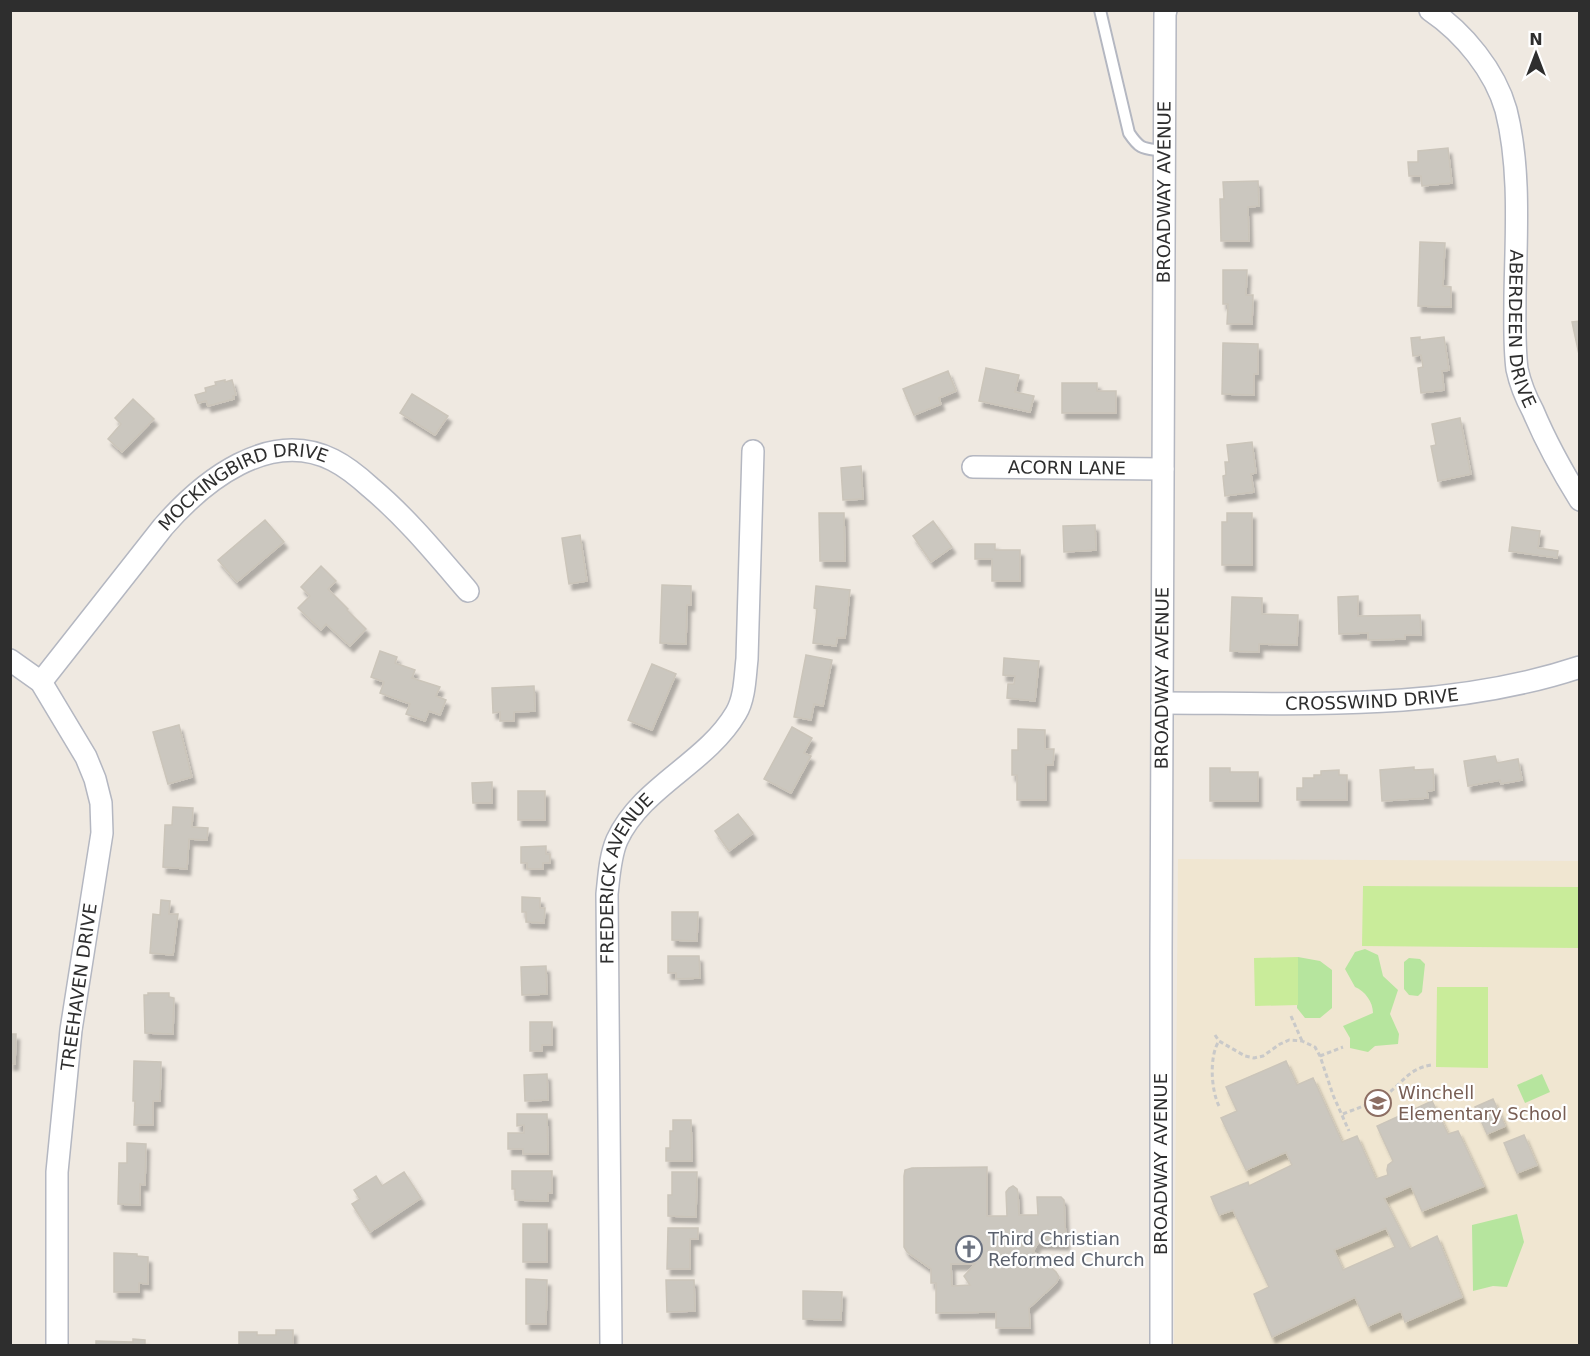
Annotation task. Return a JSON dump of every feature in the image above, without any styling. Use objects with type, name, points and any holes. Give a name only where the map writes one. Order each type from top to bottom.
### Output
[{"type":"street","name":"BROADWAY AVENUE","points":[[1161,1346],[1164,14],[1166,10]]},
{"type":"street","name":"ABERDEEN DRIVE","points":[[1430,10],[1443,19],[1472,49],[1492,77],[1505,109],[1512,144],[1516,196],[1515,337],[1517,370],[1525,395],[1548,446],[1580,500]]},
{"type":"street","name":"MOCKINGBIRD DRIVE","points":[[41,682],[182,506],[204,487],[248,459],[276,451],[303,451],[322,455],[351,471],[392,506],[468,591]]},
{"type":"street","name":"FREDERICK AVENUE","points":[[611,1346],[607,894],[610,866],[617,841],[627,823],[648,799],[712,745],[737,712],[747,659],[753,451]]},
{"type":"street","name":"ACORN LANE","points":[[973,467],[1163,469]]},
{"type":"street","name":"TREEHAVEN DRIVE","points":[[10,660],[41,682],[86,756],[101,803],[102,833],[71,1030],[57,1172],[57,1346]]},
{"type":"street","name":"CROSSWIND DRIVE","points":[[1162,703],[1411,701],[1477,692],[1532,681],[1580,667]]},
{"type":"lane","points":[[1100,10],[1129,133],[1137,145],[1164,151]]},
{"type":"path","points":[[1291,1016],[1302,1041]]},
{"type":"path","points":[[1215,1035],[1219,1041],[1245,1056],[1254,1058],[1263,1056],[1289,1040],[1302,1041],[1315,1047],[1349,1131]]},
{"type":"path","points":[[1219,1041],[1213,1057],[1213,1094],[1219,1106]]},
{"type":"path","points":[[1320,1056],[1343,1047]]},
{"type":"path","points":[[1342,1114],[1386,1095],[1403,1078],[1424,1066],[1431,1065]]},
{"type":"shaded area","name":"Winchell Elementary School","points":[[1178,859],[1579,861],[1579,1345],[1174,1346]]},
{"type":"green space","points":[[1363,886],[1579,887],[1579,948],[1362,946]]},
{"type":"green space","points":[[1365,949],[1378,955],[1383,976],[1398,990],[1390,1014],[1399,1034],[1398,1044],[1375,1046],[1368,1052],[1350,1048],[1350,1038],[1343,1026],[1373,1013],[1368,997],[1355,987],[1345,969],[1355,952]]},
{"type":"green space","points":[[1298,957],[1320,961],[1332,970],[1332,1008],[1320,1018],[1305,1018],[1297,1008]]},
{"type":"green space","points":[[1298,957],[1298,1005],[1255,1006],[1254,958]]},
{"type":"green space","points":[[1409,958],[1420,959],[1425,964],[1422,992],[1418,996],[1409,995],[1404,989],[1404,962]]},
{"type":"green space","points":[[1437,987],[1488,987],[1488,1068],[1436,1067]]},
{"type":"green space","points":[[1542,1074],[1550,1092],[1525,1103],[1517,1085]]},
{"type":"green space","points":[[1517,1214],[1524,1242],[1507,1287],[1493,1286],[1473,1291],[1472,1225]]},
{"type":"building","points":[[1448,148],[1452,183],[1422,186],[1421,176],[1409,176],[1408,162],[1418,162],[1418,151]]},
{"type":"building","points":[[1258,181],[1259,206],[1248,207],[1249,241],[1221,241],[1220,199],[1224,199],[1223,182]]},
{"type":"building","points":[[1420,242],[1445,243],[1443,286],[1451,287],[1451,307],[1418,306]]},
{"type":"building","points":[[1223,270],[1247,270],[1246,295],[1253,295],[1252,324],[1227,324],[1228,304],[1223,304]]},
{"type":"building","points":[[1580,321],[1580,359],[1572,322]]},
{"type":"building","points":[[1420,337],[1420,340],[1444,337],[1449,370],[1442,371],[1444,390],[1421,393],[1418,368],[1423,367],[1421,355],[1413,356],[1411,338]]},
{"type":"building","points":[[1223,343],[1258,344],[1258,374],[1254,374],[1254,395],[1222,394]]},
{"type":"building","points":[[986,368],[1019,375],[1015,392],[1034,396],[1030,412],[979,401]]},
{"type":"building","points":[[948,371],[956,391],[939,398],[941,404],[914,415],[903,389]]},
{"type":"building","points":[[225,380],[225,382],[232,380],[236,395],[233,396],[234,399],[208,406],[206,401],[198,403],[195,395],[206,392],[205,388],[216,385],[215,382]]},
{"type":"building","points":[[1062,383],[1097,383],[1097,391],[1116,391],[1116,413],[1062,413]]},
{"type":"building","points":[[412,394],[448,416],[435,435],[400,413]]},
{"type":"building","points":[[133,399],[154,419],[122,452],[108,439],[121,424],[115,418]]},
{"type":"building","points":[[1460,418],[1471,474],[1438,481],[1431,446],[1436,445],[1432,424]]},
{"type":"building","points":[[1252,442],[1256,473],[1251,474],[1254,492],[1225,496],[1223,476],[1226,475],[1225,462],[1229,462],[1227,445]]},
{"type":"building","points":[[861,466],[863,499],[843,500],[841,468]]},
{"type":"building","points":[[819,513],[844,513],[845,561],[820,561]]},
{"type":"building","points":[[1227,513],[1252,513],[1252,565],[1222,565],[1222,522],[1227,522]]},
{"type":"building","points":[[265,520],[284,542],[237,582],[218,560]]},
{"type":"building","points":[[933,521],[952,547],[931,562],[913,536]]},
{"type":"building","points":[[1095,525],[1096,550],[1064,552],[1063,526]]},
{"type":"building","points":[[1512,527],[1540,531],[1538,548],[1558,551],[1557,558],[1509,551]]},
{"type":"building","points":[[580,535],[587,581],[569,584],[562,538]]},
{"type":"building","points":[[975,544],[995,544],[995,550],[1020,550],[1020,581],[992,581],[992,559],[975,559]]},
{"type":"building","points":[[321,566],[336,581],[328,589],[366,629],[350,646],[326,624],[321,630],[298,608],[310,596],[301,587]]},
{"type":"building","points":[[662,585],[691,586],[691,605],[687,605],[686,644],[660,643]]},
{"type":"building","points":[[816,586],[850,590],[845,638],[837,638],[836,646],[813,643],[817,609],[814,608]]},
{"type":"building","points":[[1358,596],[1358,616],[1420,615],[1421,635],[1405,635],[1405,639],[1368,640],[1368,633],[1339,634],[1338,597]]},
{"type":"building","points":[[1232,597],[1262,598],[1262,614],[1298,615],[1297,645],[1259,644],[1259,652],[1230,651]]},
{"type":"building","points":[[380,651],[397,657],[395,663],[415,670],[412,678],[440,687],[436,696],[446,700],[440,715],[429,711],[425,721],[406,714],[410,704],[380,693],[384,682],[371,677]]},
{"type":"building","points":[[806,655],[832,660],[823,706],[814,704],[811,720],[794,717]]},
{"type":"building","points":[[1004,658],[1039,661],[1035,701],[1007,698],[1008,684],[1014,684],[1015,676],[1003,675]]},
{"type":"building","points":[[652,664],[676,674],[652,730],[628,720]]},
{"type":"building","points":[[534,686],[535,711],[514,712],[514,721],[500,721],[500,712],[493,713],[492,688]]},
{"type":"building","points":[[179,725],[192,777],[168,784],[153,732]]},
{"type":"building","points":[[792,727],[812,738],[804,753],[811,756],[791,793],[764,779]]},
{"type":"building","points":[[1018,729],[1045,730],[1045,749],[1054,749],[1053,765],[1046,765],[1046,800],[1017,800],[1017,775],[1012,775],[1012,750],[1018,750]]},
{"type":"building","points":[[1495,756],[1497,763],[1518,759],[1522,780],[1501,784],[1500,780],[1468,786],[1464,761]]},
{"type":"building","points":[[1414,767],[1414,770],[1433,769],[1434,790],[1427,791],[1428,798],[1382,801],[1380,770]]},
{"type":"building","points":[[1210,768],[1230,768],[1230,772],[1258,772],[1258,801],[1210,801]]},
{"type":"building","points":[[1339,770],[1339,775],[1347,775],[1347,800],[1297,800],[1297,788],[1303,788],[1303,778],[1314,778],[1314,775],[1321,775],[1321,771]]},
{"type":"building","points":[[492,782],[492,803],[473,803],[472,783]]},
{"type":"building","points":[[518,791],[545,791],[545,820],[518,820]]},
{"type":"building","points":[[173,807],[193,808],[192,827],[208,828],[207,840],[189,839],[187,869],[163,867],[165,825],[172,825]]},
{"type":"building","points":[[738,814],[753,833],[729,851],[715,831]]},
{"type":"building","points":[[546,846],[546,854],[550,854],[550,863],[543,863],[543,869],[527,869],[527,863],[521,863],[521,847]]},
{"type":"building","points":[[522,897],[540,898],[540,908],[545,908],[544,923],[526,922],[526,912],[522,912]]},
{"type":"building","points":[[161,900],[170,901],[169,914],[178,914],[173,955],[150,953],[153,914],[160,915]]},
{"type":"building","points":[[672,912],[698,912],[697,941],[672,940]]},
{"type":"building","points":[[668,956],[699,956],[700,978],[676,979],[676,973],[668,973]]},
{"type":"building","points":[[546,966],[547,994],[522,995],[521,967]]},
{"type":"building","points":[[169,993],[169,997],[174,998],[173,1034],[145,1033],[144,995]]},
{"type":"building","points":[[530,1022],[552,1022],[552,1045],[542,1045],[542,1051],[530,1051]]},
{"type":"building","points":[[10,1034],[16,1034],[15,1064],[10,1064]]},
{"type":"building","points":[[134,1061],[161,1062],[160,1101],[153,1101],[153,1125],[134,1125]]},
{"type":"building","points":[[1286,1061],[1297,1085],[1313,1078],[1342,1142],[1357,1136],[1376,1179],[1388,1175],[1388,1165],[1393,1161],[1377,1126],[1432,1101],[1448,1134],[1458,1131],[1484,1186],[1422,1211],[1411,1186],[1384,1198],[1410,1249],[1437,1236],[1462,1297],[1405,1322],[1401,1311],[1368,1326],[1355,1297],[1272,1337],[1254,1294],[1269,1287],[1233,1210],[1219,1215],[1211,1197],[1248,1182],[1249,1186],[1292,1165],[1286,1152],[1246,1170],[1221,1118],[1237,1111],[1226,1087]],"holes":[[[1386,1228],[1395,1247],[1343,1270],[1334,1250]]]},
{"type":"building","points":[[547,1074],[548,1100],[525,1101],[524,1075]]},
{"type":"building","points":[[1493,1099],[1505,1126],[1487,1134],[1475,1107]]},
{"type":"building","points":[[517,1114],[547,1114],[548,1154],[523,1154],[523,1149],[508,1149],[508,1133],[524,1133],[524,1125],[517,1126]]},
{"type":"building","points":[[673,1120],[691,1120],[692,1161],[666,1161],[666,1148],[670,1148],[670,1131],[673,1131]]},
{"type":"building","points":[[1524,1135],[1537,1165],[1517,1173],[1504,1143]]},
{"type":"building","points":[[127,1143],[146,1144],[145,1185],[140,1184],[140,1205],[118,1204],[119,1163],[127,1163]]},
{"type":"building","name":"Third Christian Reformed Church","points":[[987,1167],[987,1216],[1007,1216],[1006,1192],[1013,1186],[1018,1193],[1019,1215],[1038,1215],[1037,1197],[1061,1197],[1064,1200],[1066,1244],[1038,1243],[1033,1251],[1059,1277],[1056,1283],[1029,1308],[1030,1328],[996,1328],[996,1312],[936,1313],[936,1283],[931,1283],[931,1269],[907,1252],[904,1247],[904,1176],[905,1170]],"holes":[[[951,1264],[975,1264],[964,1276],[970,1285],[952,1286]]]},
{"type":"building","points":[[512,1171],[552,1171],[552,1193],[548,1193],[548,1201],[515,1200],[515,1189],[512,1189]]},
{"type":"building","points":[[404,1172],[421,1198],[370,1232],[352,1204],[360,1199],[354,1190],[376,1176],[382,1186]]},
{"type":"building","points":[[672,1172],[697,1172],[696,1217],[668,1216],[668,1195],[672,1195]]},
{"type":"building","points":[[523,1224],[547,1224],[547,1262],[523,1262]]},
{"type":"building","points":[[668,1228],[698,1228],[698,1239],[690,1239],[690,1269],[667,1269]]},
{"type":"building","points":[[114,1253],[148,1257],[148,1284],[139,1283],[139,1292],[114,1292]]},
{"type":"building","points":[[526,1279],[547,1280],[546,1324],[526,1324]]},
{"type":"building","points":[[666,1280],[694,1280],[695,1311],[667,1312]]},
{"type":"building","points":[[803,1291],[842,1292],[841,1320],[803,1319]]},
{"type":"building","points":[[276,1330],[293,1330],[293,1346],[239,1346],[239,1332],[276,1335]]},
{"type":"building","points":[[133,1339],[145,1340],[145,1346],[96,1346],[96,1341],[133,1342]]},
{"type":"place","name":"Winchell Elementary School","points":[[1378,1103]]},
{"type":"place","name":"Third Christian Reformed Church","points":[[969,1249]]}]
